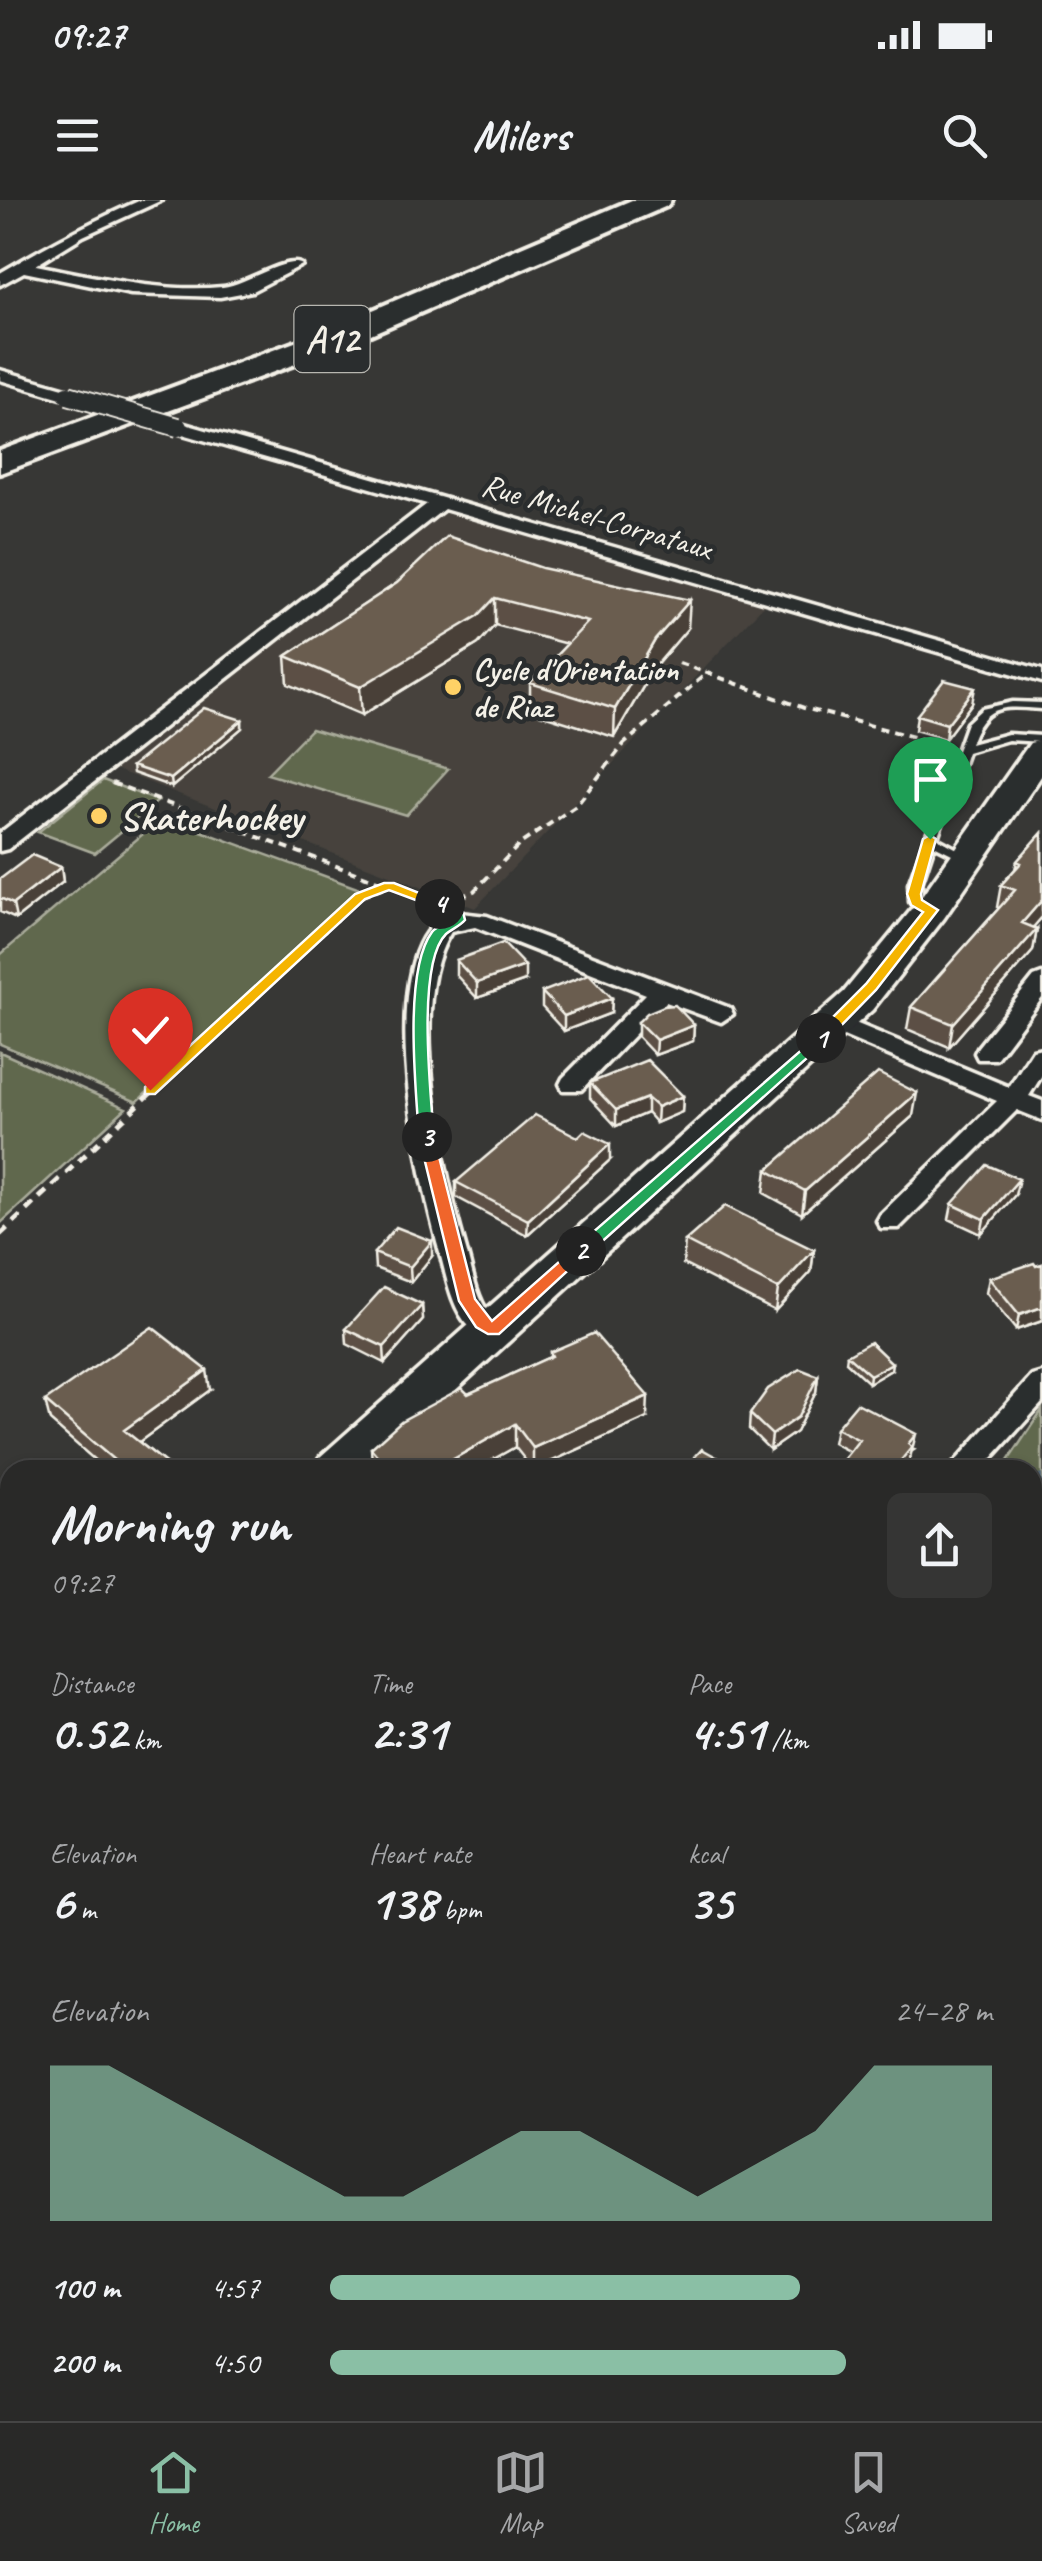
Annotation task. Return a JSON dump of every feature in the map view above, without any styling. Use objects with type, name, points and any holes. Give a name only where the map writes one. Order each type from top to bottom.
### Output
[{"type":"highway","name":"A12","points":[[0,447],[341,321],[626,200]]},
{"type":"highway","name":"A12","points":[[0,462],[340,336],[658,200]]},
{"type":"main road","points":[[348,1460],[836,1023],[871,987],[931,910],[1042,750]]},
{"type":"street","points":[[0,280],[78,233],[154,200]]},
{"type":"street","points":[[22,267],[105,286],[220,292],[246,288],[294,264]]},
{"type":"street","points":[[0,376],[442,502]]},
{"type":"street","name":"Rue Michel-Corpataux","points":[[0,844],[442,502],[1042,676]]},
{"type":"street","points":[[494,1330],[477,1317],[467,1301],[429,1155],[421,1096],[420,1011],[424,979],[438,934],[458,916],[488,923],[721,1014]]},
{"type":"street","points":[[987,1053],[1042,982]]},
{"type":"street","points":[[572,1084],[663,992]]},
{"type":"street","points":[[836,1023],[1042,1111]]},
{"type":"street","points":[[890,1221],[1012,1100],[1042,1056]]},
{"type":"street","points":[[972,1460],[1042,1384]]},
{"type":"lane","points":[[931,910],[916,902],[914,894],[972,723],[983,712],[1006,706],[1042,706]]},
{"type":"lane","points":[[961,750],[1008,737],[1042,739]]},
{"type":"lane","points":[[930,839],[968,858]]},
{"type":"path","points":[[679,663],[804,708],[961,750]]},
{"type":"path","points":[[458,916],[456,899],[474,891],[520,844],[576,806],[624,744],[707,673]]},
{"type":"path","points":[[90,775],[389,886],[458,916]]},
{"type":"path","points":[[0,1235],[360,896],[389,886]]},
{"type":"shaded area","name":"Cycle d'Orientation de Riaz","points":[[445,511],[764,605],[475,908],[114,769]]},
{"type":"green space","points":[[311,729],[448,769],[406,815],[267,774]]},
{"type":"green space","name":"Skaterhockey","points":[[103,780],[158,801],[95,853],[38,832]]},
{"type":"green space","points":[[163,817],[360,889],[137,1102],[0,1044],[0,955]]},
{"type":"green space","points":[[0,1052],[126,1108],[0,1224]]},
{"type":"green space","points":[[1042,1410],[1042,1460],[1009,1460]]},
{"type":"building","points":[[447,536],[542,568],[690,600],[655,640],[615,709],[530,683],[588,622],[495,598],[478,616],[360,687],[286,656],[397,583]]},
{"type":"building","points":[[944,680],[975,688],[947,724],[917,715]]},
{"type":"building","points":[[204,708],[242,720],[171,779],[132,766]]},
{"type":"building","points":[[1042,833],[1042,900],[1022,923],[1037,929],[953,1024],[911,1007],[1015,890],[1001,885]]},
{"type":"building","points":[[32,855],[61,867],[13,904],[0,898],[0,879]]},
{"type":"building","points":[[503,943],[525,966],[477,983],[456,960]]},
{"type":"building","points":[[589,974],[612,998],[564,1016],[542,992]]},
{"type":"building","points":[[675,1005],[694,1025],[656,1040],[638,1022],[647,1013]]},
{"type":"building","points":[[647,1060],[683,1096],[657,1107],[647,1098],[616,1110],[590,1083]]},
{"type":"building","points":[[878,1073],[917,1093],[805,1191],[767,1170]]},
{"type":"building","points":[[535,1115],[578,1137],[584,1131],[610,1144],[528,1220],[456,1182]]},
{"type":"building","points":[[987,1165],[1019,1179],[984,1219],[952,1204]]},
{"type":"building","points":[[725,1206],[814,1250],[778,1289],[685,1241]]},
{"type":"building","points":[[396,1227],[432,1241],[410,1267],[374,1253]]},
{"type":"building","points":[[1034,1263],[1042,1264],[1042,1307],[1019,1315],[989,1278]]},
{"type":"building","points":[[384,1287],[422,1305],[384,1347],[346,1329]]},
{"type":"building","points":[[152,1327],[207,1370],[124,1430],[162,1460],[114,1460],[45,1401]]},
{"type":"building","points":[[594,1333],[648,1396],[533,1448],[515,1424],[452,1460],[378,1460],[371,1448],[401,1421],[462,1388],[468,1394],[552,1356],[550,1352]]},
{"type":"building","points":[[870,1342],[892,1363],[870,1375],[847,1355]]},
{"type":"building","points":[[800,1369],[818,1376],[798,1417],[772,1435],[750,1414],[768,1389]]},
{"type":"building","points":[[857,1403],[916,1434],[901,1460],[843,1460],[859,1440],[836,1428]]},
{"type":"building","points":[[702,1449],[722,1460],[692,1460]]},
{"type":"place","name":"Cycle d'Orientation de Riaz","points":[[453,687]]},
{"type":"place","name":"Skaterhockey","points":[[99,816]]},
{"type":"route","points":[[150,1090],[360,896],[389,886],[457,911],[458,920],[438,934],[424,979],[420,1011],[421,1096],[429,1155],[467,1301],[477,1317],[494,1330],[858,1002],[931,910],[914,899],[930,839]]}]
